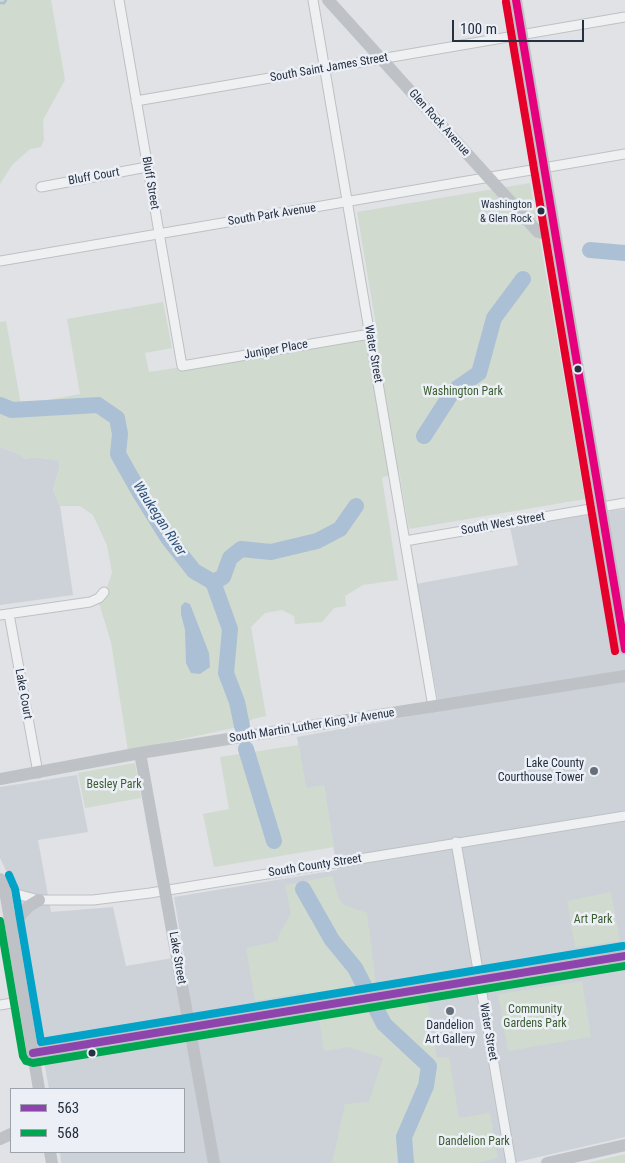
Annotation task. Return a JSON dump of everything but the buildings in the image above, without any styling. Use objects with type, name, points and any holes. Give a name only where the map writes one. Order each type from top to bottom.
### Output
[{"type":"street","name":"Bluff Street","points":[[119,0],[182,366]]},
{"type":"street","name":"Water Street","points":[[313,0],[433,707]]},
{"type":"street","name":"Glen Rock Avenue","points":[[328,0],[538,232],[555,236]]},
{"type":"street","points":[[516,0],[625,649]]},
{"type":"street","name":"South Saint James Street","points":[[136,101],[625,17]]},
{"type":"street","name":"South Park Avenue","points":[[0,261],[348,203],[625,154]]},
{"type":"street","name":"Bluff Court","points":[[41,186],[147,167]]},
{"type":"street","name":"Juniper Place","points":[[182,366],[370,334]]},
{"type":"street","name":"South West Street","points":[[405,541],[625,503]]},
{"type":"street","points":[[4,615],[90,602],[99,598],[104,592]]},
{"type":"street","name":"Lake Court","points":[[4,615],[38,773]]},
{"type":"street","name":"South Martin Luther King Jr Avenue","points":[[0,780],[140,753],[625,676]]},
{"type":"street","name":"Lake Street","points":[[140,753],[214,1163]]},
{"type":"street","name":"South County Street","points":[[2,886],[39,900],[84,900],[165,890],[625,816]]},
{"type":"street","name":"Water Street","points":[[456,842],[511,1163]]},
{"type":"street","points":[[2,886],[39,1088]]},
{"type":"street","points":[[12,933],[19,917],[29,906],[39,900]]},
{"type":"street","points":[[32,1053],[625,956]]},
{"type":"street","points":[[0,1005],[23,1001]]},
{"type":"street","points":[[35,1088],[36,1074]]},
{"type":"street","points":[[547,1163],[625,1145]]},
{"type":"shaded area","points":[[0,447],[19,454],[26,459],[32,457],[58,460],[60,466],[53,490],[60,506],[73,595],[0,605]]},
{"type":"shaded area","points":[[625,509],[625,1137],[513,1163],[61,1163],[60,1153],[185,1153],[185,1088],[49,1088],[13,885],[0,858],[0,787],[77,775],[88,832],[38,840],[51,912],[113,907],[126,966],[184,956],[174,897],[337,870],[324,786],[306,789],[297,737],[440,711],[416,584],[518,565],[510,527]]},
{"type":"green space","points":[[0,0],[51,0],[65,80],[43,120],[44,140],[41,147],[30,149],[12,165],[0,184]]},
{"type":"green space","name":"Washington Park","points":[[530,183],[585,499],[409,529],[399,471],[382,478],[398,580],[363,585],[345,596],[346,606],[334,608],[322,622],[295,624],[294,616],[282,610],[265,613],[251,627],[266,716],[253,719],[242,726],[128,751],[111,642],[99,603],[112,573],[107,545],[93,515],[80,506],[60,506],[53,490],[60,466],[58,460],[32,457],[26,459],[19,454],[0,447],[0,322],[6,321],[21,405],[80,394],[67,319],[163,302],[172,348],[145,353],[149,372],[176,368],[188,369],[378,337],[357,212]]},
{"type":"green space","points":[[299,745],[306,788],[324,785],[334,847],[214,867],[203,814],[229,809],[220,757]]},
{"type":"green space","name":"Besley Park","points":[[135,763],[141,798],[85,808],[78,773]]},
{"type":"green space","points":[[332,876],[339,899],[344,905],[367,913],[376,984],[306,996],[305,992],[255,1001],[246,948],[278,941],[278,937],[291,913],[285,885]]},
{"type":"green space","name":"Art Park","points":[[611,892],[620,941],[575,947],[567,901]]},
{"type":"green space","name":"Community Gardens Park","points":[[582,981],[591,1037],[508,1051],[498,994]]},
{"type":"green space","name":"Dandelion Park","points":[[425,1001],[425,1005],[428,1004],[437,1058],[449,1057],[459,1118],[490,1113],[498,1158],[477,1163],[332,1163],[345,1104],[369,1102],[383,1058],[348,1047],[324,1051],[319,1018]]},
{"type":"green space","points":[[625,1154],[625,1163],[587,1163]]},
{"type":"water","points":[[185,602],[190,604],[209,653],[210,667],[200,674],[191,673],[186,663],[185,630],[181,614],[181,606]]},
{"type":"waterway","points":[[0,3],[4,3],[6,0]]},
{"type":"waterway","name":"Waukegan River","points":[[590,250],[625,253]]},
{"type":"waterway","name":"Waukegan River","points":[[424,436],[453,391],[479,373],[494,318],[523,279]]},
{"type":"waterway","name":"Waukegan River","points":[[0,405],[12,410],[98,405],[117,418],[120,434],[118,454],[140,493],[168,538],[194,571],[213,582],[230,629],[226,673],[237,702],[242,726]]},
{"type":"waterway","points":[[213,582],[223,577],[230,558],[241,549],[271,552],[317,541],[340,529],[356,506]]},
{"type":"waterway","name":"Waukegan River","points":[[246,749],[274,841]]},
{"type":"waterway","name":"Waukegan River","points":[[303,889],[332,940],[355,968],[384,1024],[429,1066],[426,1086],[404,1137],[406,1162]]},
{"type":"transit line","points":[[516,0],[625,649]]},
{"type":"transit line","points":[[506,2],[615,651]]},
{"type":"transit line","points":[[9,875],[15,889],[41,1042],[623,946]]},
{"type":"transit line","name":"568","points":[[0,921],[23,1056],[26,1061],[33,1063],[625,966]]},
{"type":"transit line","name":"563","points":[[33,1053],[625,956]]},
{"type":"place","name":"Washington & Glen Rock","points":[[541,211]]},
{"type":"place","name":"Lake County Courthouse Tower","points":[[594,771]]},
{"type":"place","name":"Dandelion Art Gallery","points":[[450,1011]]}]
